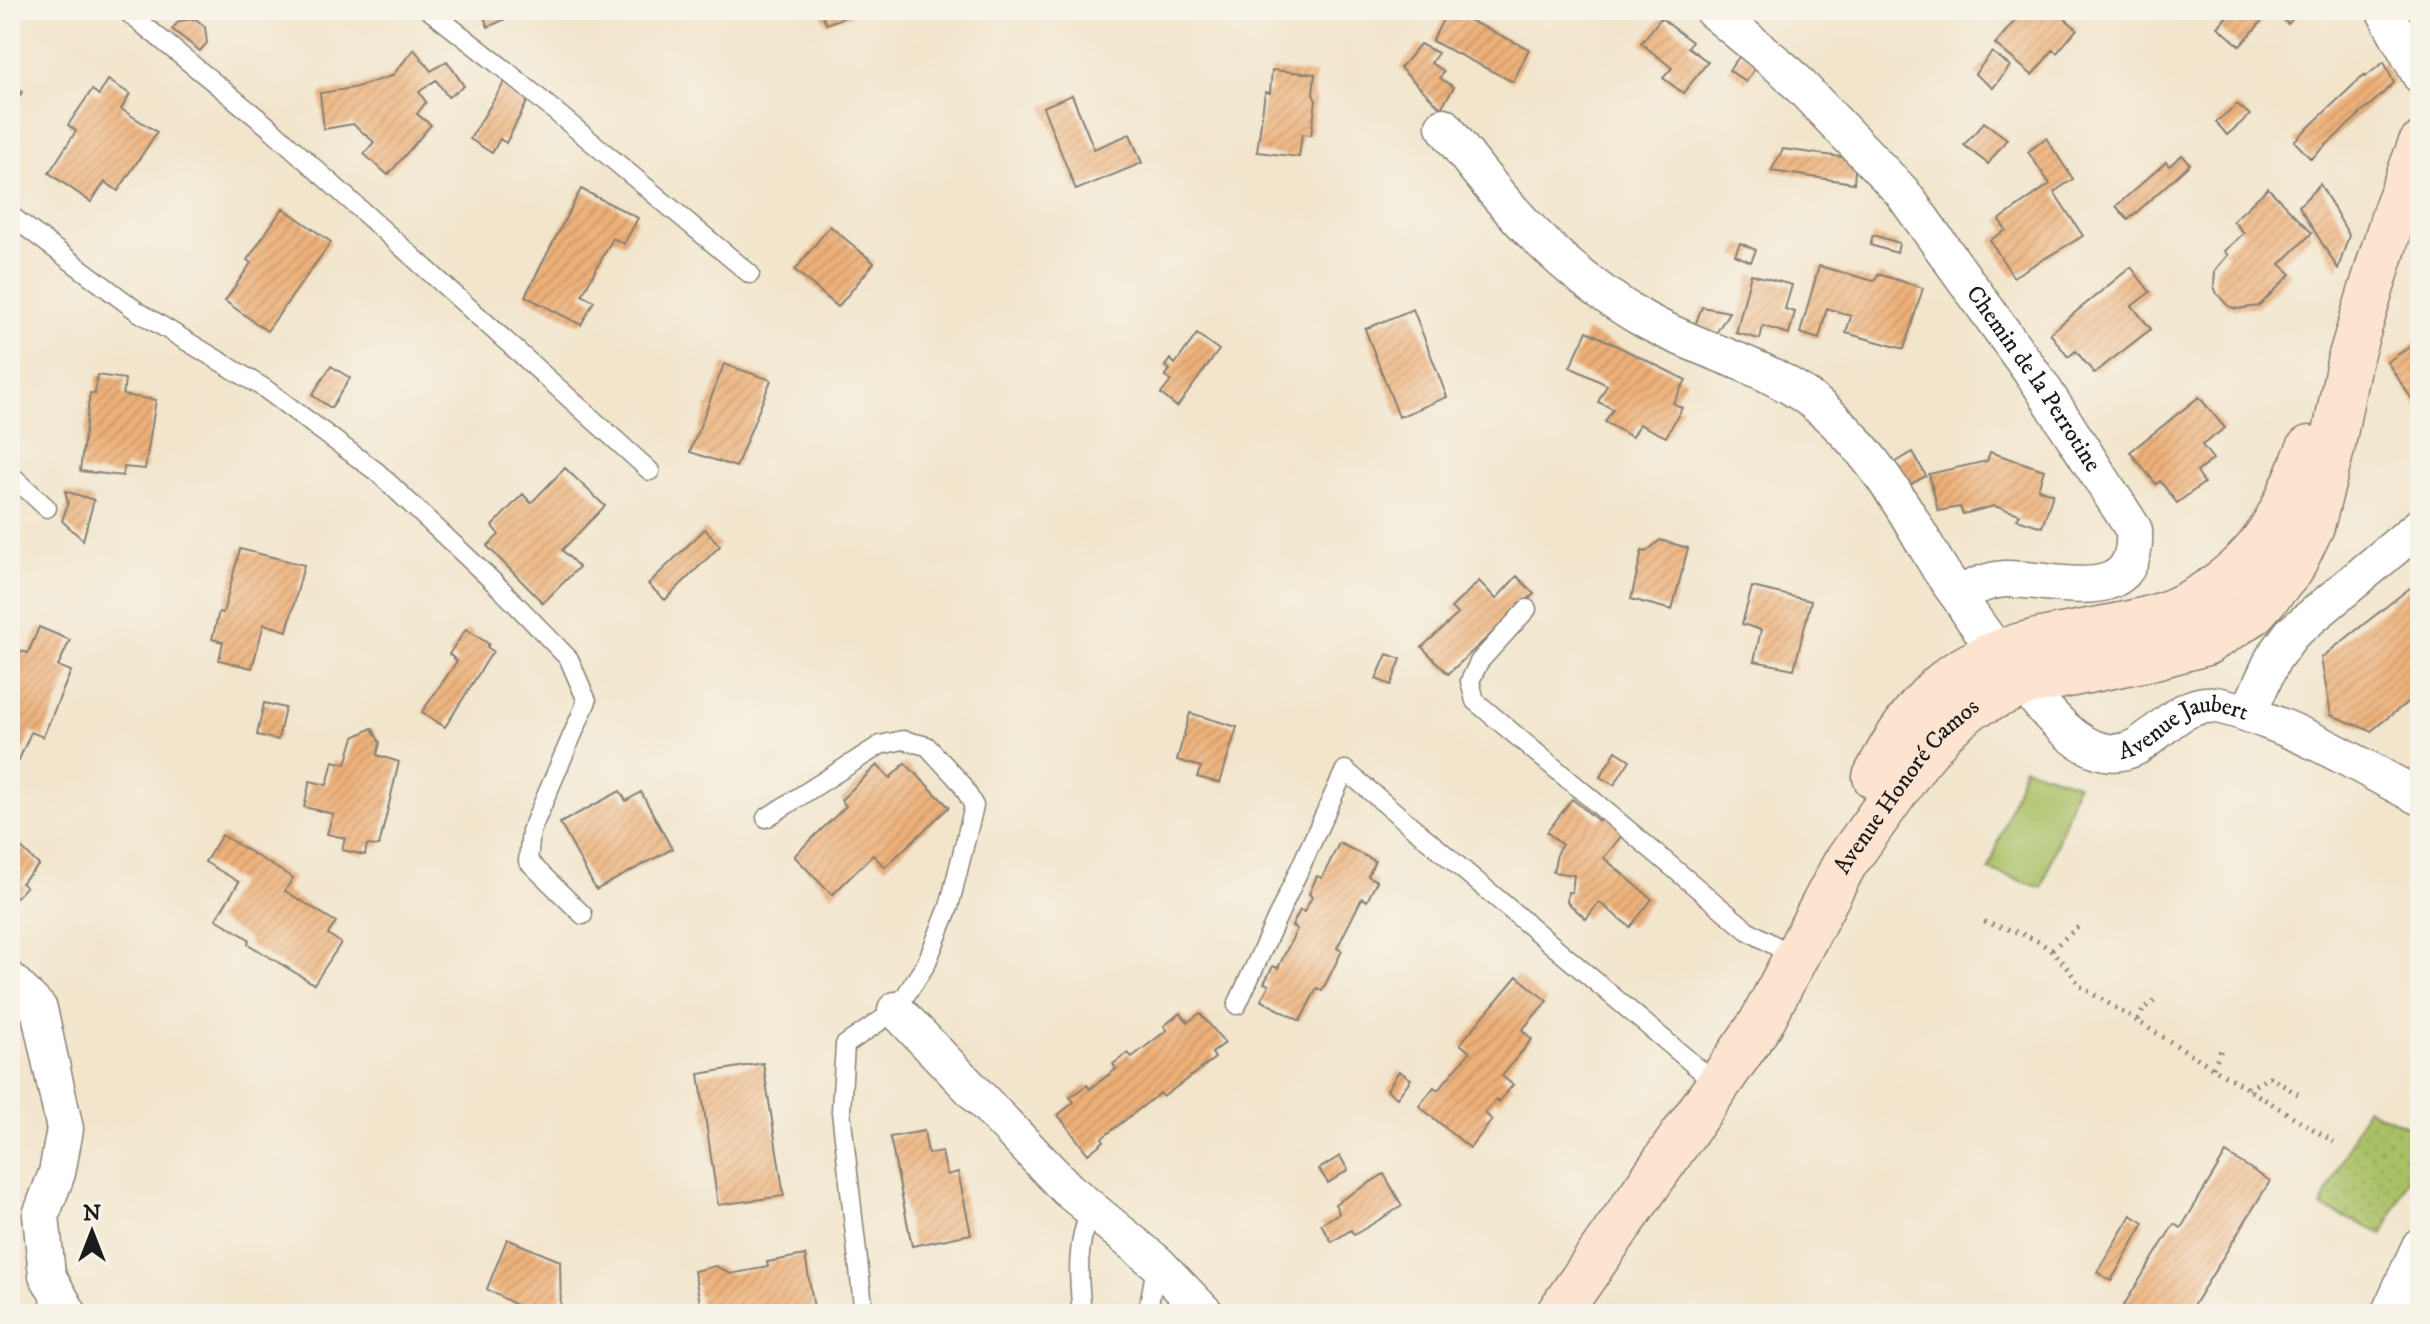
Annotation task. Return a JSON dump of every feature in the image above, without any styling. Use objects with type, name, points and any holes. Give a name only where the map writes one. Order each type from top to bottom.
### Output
[{"type":"street","name":"Chemin de la Perrotine","points":[[1712,10],[1788,73],[1902,192],[2040,384],[2134,530],[2135,551],[2129,568],[2110,583],[2002,579],[1979,584],[1958,595]]},
{"type":"street","points":[[2384,10],[2420,75]]},
{"type":"street","points":[[1444,126],[1489,187],[1522,225],[1595,289],[1645,321],[1799,391],[1823,409],[1864,452],[1903,507],[1934,564],[2010,669]]},
{"type":"street","name":"Avenue Honoré Camos","points":[[1558,1314],[1761,1023],[1844,865],[1856,821],[1890,747],[1921,707],[1956,674],[2010,669],[2033,641],[2162,614],[2197,598],[2255,551],[2281,513],[2349,362],[2395,211],[2420,145]]},
{"type":"street","points":[[2248,713],[2273,659],[2291,634],[2420,526]]},
{"type":"street","name":"Avenue Jaubert","points":[[2010,669],[2056,723],[2086,744],[2103,750],[2120,752],[2136,747],[2175,717],[2198,706],[2215,705],[2248,713],[2303,734],[2419,796]]},
{"type":"street","points":[[10,980],[39,1009],[65,1129],[57,1173],[41,1215],[47,1275],[69,1314]]},
{"type":"street","points":[[896,1010],[1067,1189],[1157,1263],[1206,1314]]},
{"type":"street","points":[[2389,1314],[2420,1246]]},
{"type":"lane","points":[[125,10],[270,128],[650,471]]},
{"type":"lane","points":[[429,10],[750,274]]},
{"type":"lane","points":[[10,215],[137,311],[264,388],[377,472],[502,590],[569,659],[587,701],[531,831],[528,861],[583,915]]},
{"type":"lane","points":[[10,474],[47,508]]},
{"type":"lane","points":[[1527,609],[1479,662],[1470,681],[1475,701],[1747,930],[1797,958]]},
{"type":"lane","points":[[766,818],[880,745],[903,740],[927,746],[962,784],[974,806],[949,907],[926,964],[896,1010],[845,1045],[841,1111],[864,1314]]},
{"type":"lane","points":[[1237,1005],[1345,770],[1718,1085]]},
{"type":"lane","points":[[1082,1314],[1077,1265],[1083,1229],[1091,1209]]},
{"type":"lane","points":[[1147,1314],[1157,1263]]},
{"type":"path","points":[[1984,922],[2027,935],[2052,949],[2080,986],[2334,1142]]},
{"type":"path","points":[[2052,949],[2078,927]]},
{"type":"path","points":[[2138,1021],[2144,1008],[2155,1001]]},
{"type":"path","points":[[2213,1067],[2222,1048]]},
{"type":"path","points":[[2248,1089],[2269,1077],[2298,1094]]},
{"type":"green space","points":[[2024,767],[2077,784],[2042,888],[1989,870]]},
{"type":"green space","points":[[2366,1108],[2420,1132],[2420,1153],[2383,1234],[2321,1207]]},
{"type":"building","points":[[481,10],[520,10],[521,12],[488,27]]},
{"type":"building","points":[[820,10],[865,10],[826,24]]},
{"type":"building","points":[[1448,10],[1529,49],[1513,82],[1432,41]]},
{"type":"building","points":[[2024,10],[2055,10],[2077,29],[2057,53],[2053,50],[2032,75],[1995,44]]},
{"type":"building","points":[[2225,10],[2272,10],[2240,46],[2218,27],[2229,14]]},
{"type":"building","points":[[2273,10],[2301,10],[2288,24]]},
{"type":"building","points":[[1661,18],[1692,42],[1688,47],[1708,62],[1683,93],[1663,78],[1672,68],[1641,43]]},
{"type":"building","points":[[196,19],[205,27],[207,43],[200,51],[172,29],[179,21]]},
{"type":"building","points":[[1420,44],[1438,53],[1431,63],[1444,71],[1440,78],[1454,87],[1441,108],[1400,68]]},
{"type":"building","points":[[414,49],[431,71],[447,61],[464,86],[448,97],[436,80],[419,92],[426,102],[417,114],[431,125],[388,175],[364,154],[374,142],[353,124],[324,129],[320,93],[353,88],[392,76]]},
{"type":"building","points":[[1743,52],[1759,62],[1746,82],[1729,70]]},
{"type":"building","points":[[1992,52],[2010,66],[1993,88],[1975,74]]},
{"type":"building","points":[[2384,62],[2394,83],[2311,159],[2294,141],[2364,75]]},
{"type":"building","points":[[1272,70],[1315,74],[1313,94],[1316,101],[1311,135],[1302,134],[1299,157],[1257,152],[1265,92],[1270,93]]},
{"type":"building","points":[[507,78],[527,95],[527,102],[506,143],[500,139],[492,153],[470,139]]},
{"type":"building","points":[[108,80],[130,94],[121,109],[157,132],[118,191],[105,182],[91,202],[49,173],[76,131],[68,125],[92,90],[99,95]]},
{"type":"building","points":[[10,84],[22,92],[10,112]]},
{"type":"building","points":[[1072,95],[1094,149],[1130,134],[1142,163],[1076,190],[1043,107]]},
{"type":"building","points":[[2237,104],[2250,115],[2227,135],[2216,122]]},
{"type":"building","points":[[1984,122],[2007,139],[1988,164],[1964,145]]},
{"type":"building","points":[[2046,138],[2073,179],[2054,192],[2083,236],[2013,277],[1990,240],[2006,230],[1999,220],[2050,184],[2028,152]]},
{"type":"building","points":[[1783,149],[1856,159],[1854,183],[1771,171]]},
{"type":"building","points":[[2182,155],[2190,164],[2128,220],[2116,206],[2166,162],[2169,166]]},
{"type":"building","points":[[2320,184],[2349,235],[2338,269],[2299,206]]},
{"type":"building","points":[[2268,188],[2312,233],[2280,264],[2291,274],[2259,306],[2236,309],[2228,306],[2217,294],[2215,270],[2228,255],[2224,251],[2244,233],[2233,221]]},
{"type":"building","points":[[581,189],[638,218],[624,244],[613,238],[582,295],[594,301],[581,325],[525,296]]},
{"type":"building","points":[[283,208],[331,242],[267,331],[225,301],[251,263],[247,260]]},
{"type":"building","points":[[830,226],[874,263],[838,307],[795,270]]},
{"type":"building","points":[[1873,235],[1899,243],[1897,253],[1870,245]]},
{"type":"building","points":[[1740,243],[1756,250],[1751,262],[1735,255]]},
{"type":"building","points":[[1819,266],[1874,281],[1878,274],[1923,288],[1904,349],[1846,333],[1851,316],[1827,308],[1819,339],[1800,333]]},
{"type":"building","points":[[2131,267],[2150,292],[2132,306],[2151,329],[2094,373],[2076,351],[2068,357],[2050,333]]},
{"type":"building","points":[[1751,274],[1792,285],[1785,309],[1795,312],[1789,334],[1763,326],[1760,339],[1736,333]]},
{"type":"building","points":[[1702,307],[1729,312],[1714,337],[1692,333]]},
{"type":"building","points":[[1413,309],[1447,397],[1399,417],[1365,329]]},
{"type":"building","points":[[1587,331],[1686,380],[1673,403],[1682,408],[1666,437],[1639,424],[1632,437],[1605,422],[1613,409],[1598,402],[1607,385],[1570,367]]},
{"type":"building","points":[[1197,334],[1219,350],[1177,407],[1161,394],[1171,381],[1165,376],[1170,370],[1165,366],[1170,359],[1175,364]]},
{"type":"building","points":[[2420,340],[2420,411],[2387,362]]},
{"type":"building","points":[[724,364],[771,380],[736,467],[690,452]]},
{"type":"building","points":[[331,366],[350,378],[331,408],[312,395]]},
{"type":"building","points":[[97,375],[125,379],[123,395],[156,400],[145,469],[124,467],[123,476],[80,471],[90,393],[95,394]]},
{"type":"building","points":[[2199,397],[2225,428],[2202,445],[2213,459],[2197,472],[2204,483],[2177,503],[2160,481],[2156,484],[2130,452]]},
{"type":"building","points":[[1913,452],[1926,476],[1900,490],[1894,463]]},
{"type":"building","points":[[1990,452],[2044,470],[2038,489],[2053,494],[2042,527],[2017,519],[2020,514],[1994,506],[1963,514],[1960,507],[1938,511],[1929,474],[1987,461]]},
{"type":"building","points":[[565,468],[605,506],[562,550],[579,567],[543,603],[487,546],[499,535],[492,526],[523,494],[531,503]]},
{"type":"building","points":[[65,491],[94,500],[83,540],[62,521],[68,503]]},
{"type":"building","points":[[705,529],[720,546],[665,600],[648,584]]},
{"type":"building","points":[[1660,540],[1688,548],[1672,610],[1631,599],[1642,551],[1646,552]]},
{"type":"building","points":[[240,549],[304,565],[287,631],[264,624],[252,668],[219,660],[223,642],[212,639],[219,612],[223,613]]},
{"type":"building","points":[[1517,576],[1534,594],[1448,674],[1422,647],[1458,614],[1451,608],[1479,581],[1496,599]]},
{"type":"building","points":[[2420,580],[2420,692],[2371,731],[2331,715],[2321,658]]},
{"type":"building","points":[[1752,587],[1811,601],[1794,669],[1754,661],[1761,630],[1742,624]]},
{"type":"building","points":[[39,627],[70,640],[58,666],[71,671],[43,737],[31,732],[15,769],[10,766],[10,676],[21,651],[28,653]]},
{"type":"building","points":[[466,629],[489,644],[487,647],[493,651],[445,727],[422,712],[457,661],[449,654]]},
{"type":"building","points":[[1387,654],[1401,659],[1391,685],[1376,679]]},
{"type":"building","points":[[264,703],[285,708],[278,740],[257,735]]},
{"type":"building","points":[[1190,713],[1237,727],[1220,783],[1197,777],[1201,767],[1177,760]]},
{"type":"building","points":[[372,728],[380,743],[377,755],[399,762],[379,846],[367,845],[365,855],[342,850],[345,838],[327,834],[333,814],[304,807],[310,781],[327,785],[333,761],[346,764],[354,737]]},
{"type":"building","points":[[1616,751],[1630,760],[1614,785],[1600,777]]},
{"type":"building","points":[[905,763],[949,807],[885,867],[873,855],[832,895],[794,856],[846,806],[841,800],[877,765],[890,778]]},
{"type":"building","points":[[620,791],[626,801],[641,792],[672,849],[596,890],[560,823]]},
{"type":"building","points":[[1572,799],[1599,821],[1605,813],[1625,831],[1604,858],[1652,899],[1630,927],[1599,902],[1586,919],[1567,902],[1574,875],[1553,872],[1562,845],[1547,832]]},
{"type":"building","points":[[222,835],[293,878],[285,891],[336,922],[328,934],[341,943],[314,984],[248,944],[249,939],[216,919],[239,882],[205,862]]},
{"type":"building","points":[[10,837],[39,865],[21,883],[26,887],[10,904]]},
{"type":"building","points":[[1339,843],[1375,861],[1368,876],[1377,881],[1367,901],[1362,898],[1337,948],[1342,951],[1322,991],[1317,988],[1300,1021],[1261,1000],[1269,985],[1264,983],[1273,966],[1278,968],[1297,929],[1292,926],[1300,910],[1304,912],[1312,897],[1309,894],[1317,876],[1322,878]]},
{"type":"building","points":[[1517,976],[1547,1001],[1522,1030],[1532,1039],[1502,1076],[1513,1085],[1485,1113],[1492,1120],[1470,1148],[1419,1106],[1434,1087],[1438,1090],[1470,1052],[1460,1044]]},
{"type":"building","points":[[1180,1013],[1188,1022],[1200,1013],[1225,1043],[1212,1053],[1215,1058],[1163,1097],[1160,1093],[1102,1138],[1104,1141],[1088,1154],[1058,1115],[1074,1102],[1070,1097],[1087,1085],[1090,1089],[1116,1069],[1113,1064],[1128,1053],[1132,1057],[1167,1030],[1164,1026]]},
{"type":"building","points":[[763,1063],[784,1196],[718,1205],[699,1074]]},
{"type":"building","points":[[1399,1071],[1411,1079],[1397,1098],[1387,1090]]},
{"type":"building","points":[[924,1131],[928,1154],[942,1152],[947,1175],[958,1172],[971,1234],[912,1246],[890,1137]]},
{"type":"building","points":[[2226,1153],[2270,1181],[2188,1314],[2119,1313],[2174,1224],[2181,1228]]},
{"type":"building","points":[[1340,1156],[1348,1170],[1328,1183],[1319,1169]]},
{"type":"building","points":[[1384,1174],[1402,1206],[1354,1235],[1351,1230],[1332,1242],[1321,1224],[1339,1213],[1335,1204]]},
{"type":"building","points":[[2131,1215],[2144,1223],[2111,1281],[2097,1272]]},
{"type":"building","points":[[507,1239],[560,1261],[561,1314],[532,1314],[487,1289]]},
{"type":"building","points":[[805,1255],[815,1314],[702,1314],[694,1271],[716,1266],[730,1274],[768,1267],[767,1262]]}]
